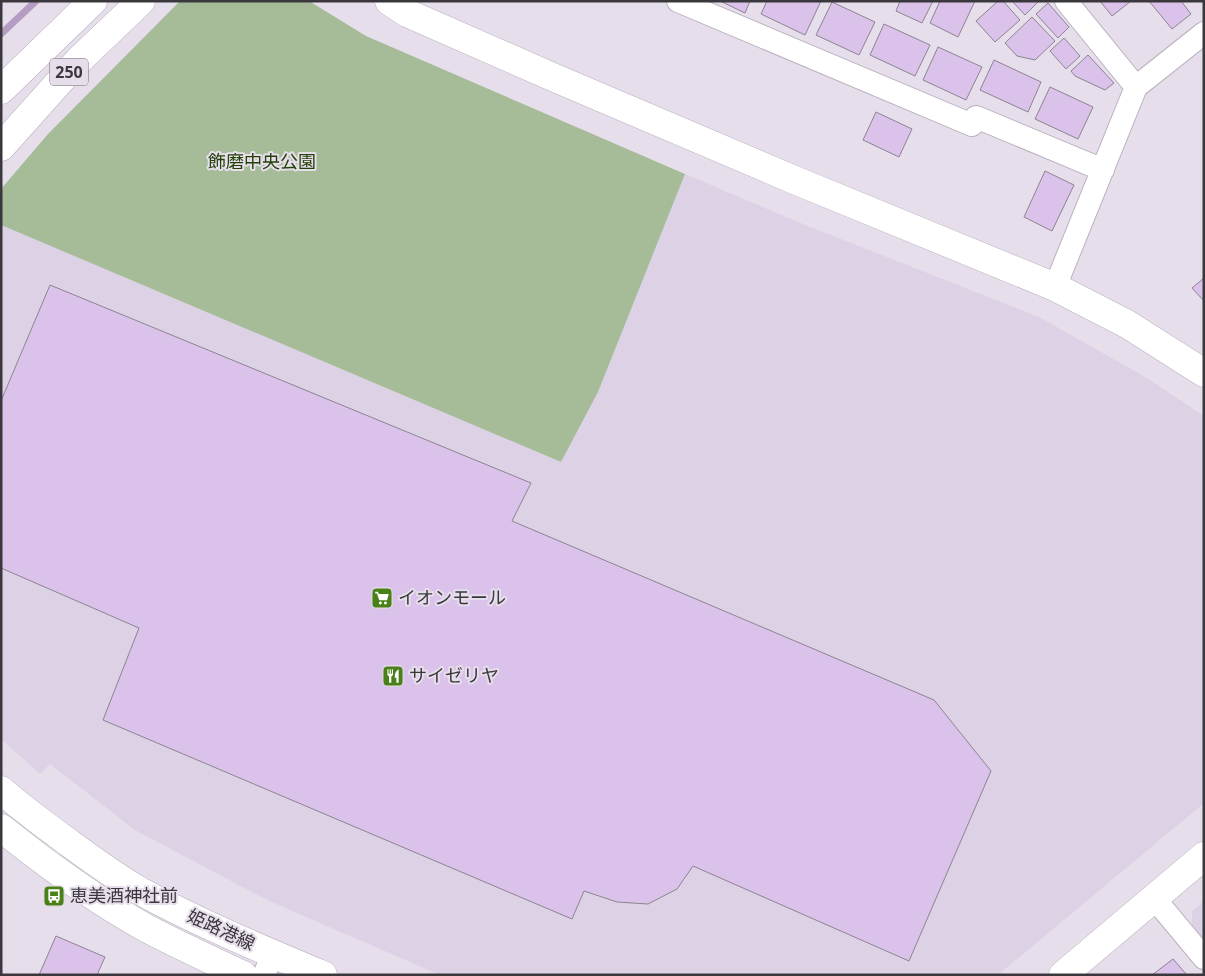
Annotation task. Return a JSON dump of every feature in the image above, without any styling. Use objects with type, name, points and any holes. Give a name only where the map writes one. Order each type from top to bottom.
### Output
[{"type":"main road","name":"250","points":[[1,90],[93,1]]},
{"type":"main road","name":"250","points":[[1,147],[78,61],[141,1]]},
{"type":"main road","points":[[389,1],[407,13],[564,82],[792,179],[1055,287],[1127,324],[1202,367]]},
{"type":"main road","name":"姫路港線","points":[[1,790],[26,811],[100,865],[139,890],[199,920],[268,964],[323,975]]},
{"type":"main road","name":"姫路港線","points":[[1,828],[34,855],[82,889],[144,927],[243,975]]},
{"type":"main road","points":[[1063,975],[1204,856]]},
{"type":"street","points":[[678,1],[972,124],[976,117],[1103,170]]},
{"type":"street","points":[[1066,1],[1136,87]]},
{"type":"street","points":[[1055,287],[1136,87],[1204,33]]},
{"type":"street","points":[[1154,898],[1204,958]]},
{"type":"shaded area","points":[[685,174],[803,224],[1039,317],[1147,378],[1204,416],[1204,803],[998,975],[440,975],[267,900],[135,830],[50,764],[40,774],[1,739],[1,225],[561,462],[598,392]]},
{"type":"shaded area","points":[[1204,901],[1204,943],[1192,928],[1192,911]]},
{"type":"green space","name":"飾磨中央公園","points":[[180,1],[309,1],[366,36],[685,174],[598,392],[561,462],[1,225],[1,189],[48,134]]},
{"type":"building","points":[[720,1],[750,1],[745,13]]},
{"type":"building","points":[[767,1],[821,1],[805,35],[761,14]]},
{"type":"building","points":[[900,1],[933,1],[922,23],[896,11]]},
{"type":"building","points":[[940,1],[975,1],[958,37],[930,23]]},
{"type":"building","points":[[998,1],[1003,1],[1020,20],[995,42],[976,21]]},
{"type":"building","points":[[1012,1],[1039,1],[1025,15]]},
{"type":"building","points":[[1100,1],[1131,1],[1112,16]]},
{"type":"building","points":[[1149,1],[1181,1],[1191,14],[1172,29]]},
{"type":"building","points":[[832,2],[875,22],[859,55],[816,35]]},
{"type":"building","points":[[1048,3],[1069,27],[1058,38],[1036,14]]},
{"type":"building","points":[[1032,17],[1055,41],[1035,60],[1017,56],[1005,43]]},
{"type":"building","points":[[884,24],[930,45],[915,76],[870,55]]},
{"type":"building","points":[[1064,38],[1080,56],[1066,69],[1050,51]]},
{"type":"building","points":[[938,47],[982,67],[966,100],[923,80]]},
{"type":"building","points":[[1088,55],[1114,83],[1105,90],[1075,76],[1071,71]]},
{"type":"building","points":[[994,60],[1041,82],[1028,112],[980,90]]},
{"type":"building","points":[[1050,87],[1093,107],[1078,139],[1035,119]]},
{"type":"building","points":[[876,112],[912,129],[899,157],[863,140]]},
{"type":"building","points":[[1045,171],[1074,185],[1052,231],[1024,217]]},
{"type":"building","points":[[1204,278],[1204,301],[1192,288]]},
{"type":"building","name":"イオンモール","points":[[50,285],[531,483],[512,521],[934,700],[991,771],[909,961],[693,866],[677,889],[648,904],[617,902],[584,891],[572,919],[103,720],[139,628],[1,568],[1,401]]},
{"type":"building","points":[[56,936],[105,957],[97,975],[39,975]]},
{"type":"building","points":[[1173,959],[1187,975],[1152,975]]},
{"type":"waterway","points":[[1,34],[36,1]]},
{"type":"place","name":"イオンモール","points":[[382,598]]},
{"type":"place","name":"サイゼリヤ","points":[[393,676]]},
{"type":"place","name":"恵美酒神社前","points":[[54,896]]}]
